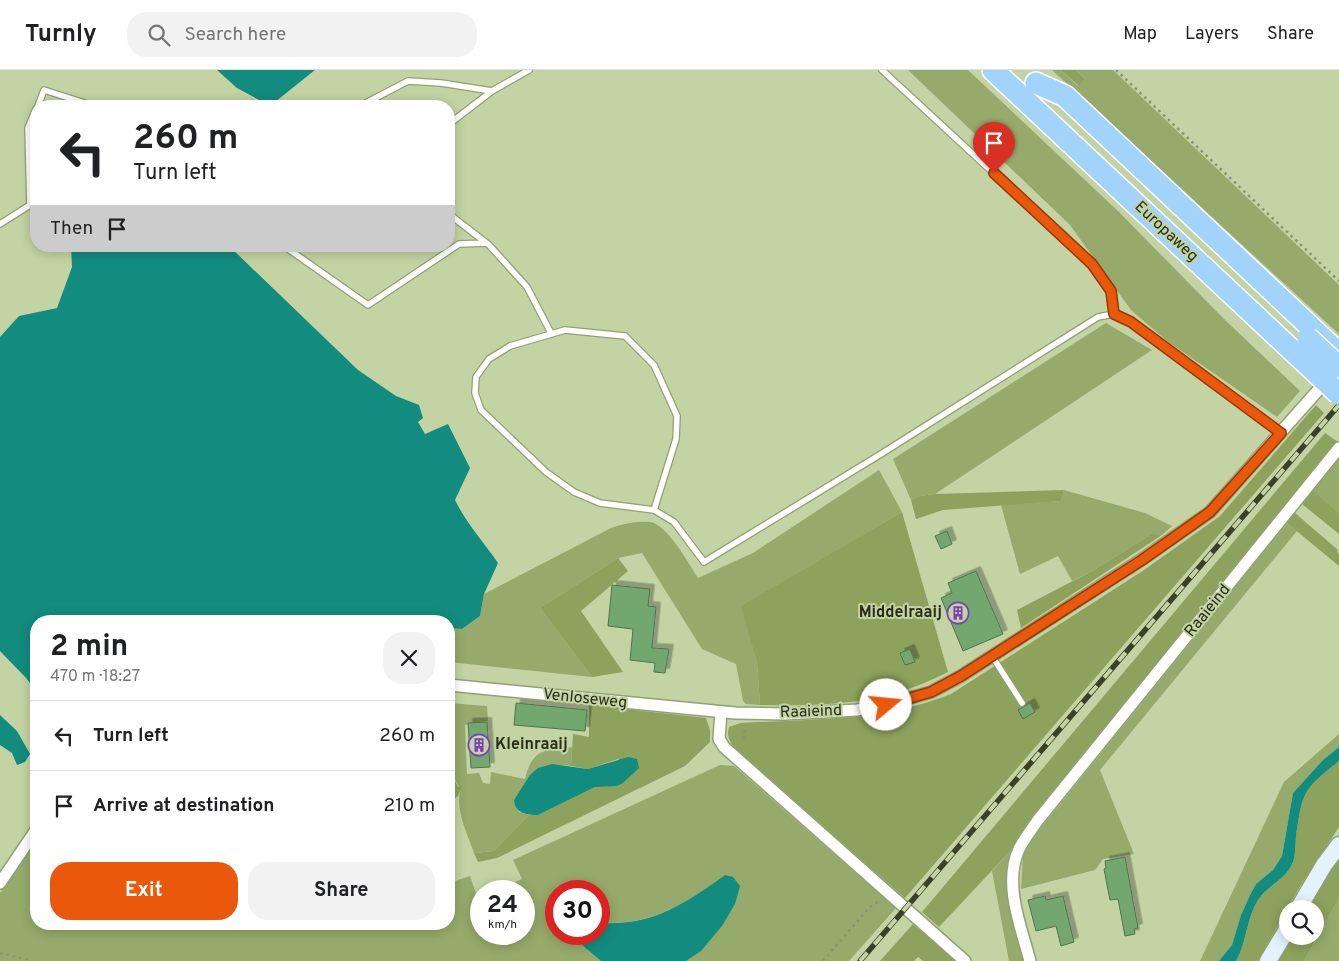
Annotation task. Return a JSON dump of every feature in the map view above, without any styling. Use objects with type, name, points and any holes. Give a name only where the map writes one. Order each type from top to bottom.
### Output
[{"type":"highway","name":"Europaweg","points":[[993,70],[1306,341],[1339,367]]},
{"type":"highway","name":"Europaweg","points":[[1029,76],[1306,341],[1339,394]]},
{"type":"highway","points":[[1306,341],[1339,354]]},
{"type":"main road","points":[[1303,900],[1339,844]]},
{"type":"main road","points":[[1268,961],[1279,943]]},
{"type":"street","name":"Raaieind","points":[[721,712],[785,714],[857,710],[886,705],[931,692],[992,656],[1142,560],[1210,512],[1339,367]]},
{"type":"street","name":"Raaieind","points":[[1030,961],[1014,902],[1013,875],[1018,850],[1038,820],[1339,448]]},
{"type":"street","name":"Venloseweg","points":[[455,686],[721,712]]},
{"type":"street","points":[[721,712],[719,739],[724,747],[965,961]]},
{"type":"street","points":[[0,883],[30,839]]},
{"type":"lane","points":[[455,119],[492,91],[529,70]]},
{"type":"lane","points":[[882,70],[1092,264],[1111,291],[1114,314]]},
{"type":"lane","points":[[372,100],[408,81],[441,83],[492,91]]},
{"type":"lane","points":[[40,100],[44,90],[75,100]]},
{"type":"lane","points":[[30,124],[28,128],[30,158]]},
{"type":"lane","points":[[0,224],[30,206]]},
{"type":"lane","points":[[455,219],[486,243],[527,286],[551,333]]},
{"type":"lane","points":[[455,247],[459,244],[486,243]]},
{"type":"lane","points":[[293,252],[368,305],[447,252]]},
{"type":"lane","points":[[654,510],[676,439],[677,416],[654,365],[625,336],[565,330],[510,346],[488,359],[476,377],[475,393],[481,410],[546,472],[574,492],[600,504],[654,510],[674,522],[704,562],[881,454],[1098,317],[1114,314],[1131,322],[1281,433]]},
{"type":"lane","points":[[992,656],[1022,704]]},
{"type":"path","points":[[1116,70],[1339,281]]},
{"type":"path","points":[[823,961],[868,908],[889,893]]},
{"type":"path","points":[[0,953],[33,961]]},
{"type":"green space","points":[[908,70],[968,70],[1119,212],[1224,319],[1300,391],[1277,417],[1167,341],[1131,310],[1070,225]]},
{"type":"green space","points":[[1052,70],[1061,70],[1078,86],[1085,79],[1076,70],[1113,70],[1339,285],[1339,334]]},
{"type":"green space","points":[[1061,70],[1076,70],[1085,79],[1079,86]]},
{"type":"green space","points":[[1106,323],[1152,350],[935,494],[920,496],[911,500],[893,459]]},
{"type":"green space","points":[[1316,405],[1324,413],[905,898],[737,752],[731,743],[728,734],[729,727],[741,723],[874,714],[926,703],[951,694],[1144,570],[1220,516]]},
{"type":"green space","points":[[1325,433],[1338,442],[1040,809],[1013,848],[939,927],[922,912]]},
{"type":"green space","points":[[1339,458],[1339,513],[1313,490]]},
{"type":"green space","points":[[879,470],[902,512],[742,606],[757,663],[760,705],[746,704],[743,701],[736,664],[702,649],[642,553],[618,558],[540,608],[592,677],[455,663],[455,628],[462,629],[480,616],[484,594],[611,528],[640,522],[657,524],[677,546],[698,578],[753,553]]},
{"type":"green space","points":[[1064,490],[1145,513],[1172,526],[1162,535],[1153,533],[1094,570],[1072,581],[1058,556],[1020,574],[1001,505],[1061,501]]},
{"type":"green space","points":[[1064,490],[1061,501],[943,510],[916,519],[911,500],[920,496],[935,494]]},
{"type":"green space","points":[[1313,490],[1339,513],[1339,534],[1302,504]]},
{"type":"green space","points":[[902,512],[948,672],[924,683],[879,697],[833,704],[760,705],[757,663],[741,606]]},
{"type":"green space","points":[[1295,513],[1338,550],[1339,566],[1287,523]]},
{"type":"green space","points":[[1287,523],[1297,531],[1100,770],[1134,854],[1103,859],[1095,870],[1021,889],[1023,856],[1027,845]]},
{"type":"green space","points":[[1153,533],[1162,535],[1021,628],[1017,610],[1094,570]]},
{"type":"green space","points":[[618,558],[628,571],[581,611],[623,672],[592,677],[540,608]]},
{"type":"green space","points":[[455,703],[487,706],[488,721],[465,725],[467,774],[479,773],[483,783],[490,784],[491,772],[525,779],[531,762],[536,756],[554,749],[572,747],[571,766],[558,765],[541,768],[531,776],[514,800],[519,812],[529,815],[494,851],[474,853],[462,820],[459,802],[462,786],[459,787],[455,779]]},
{"type":"green space","points":[[589,705],[706,718],[710,730],[710,742],[685,766],[497,858],[478,862],[474,853],[494,851],[529,815],[538,815],[595,787],[623,783],[635,771],[618,759],[588,769],[571,766],[573,734],[589,737]]},
{"type":"green space","points":[[1339,734],[1339,747],[1323,760],[1293,793],[1282,856],[1273,870],[1256,884],[1241,915],[1232,945],[1219,961],[1200,961],[1284,782]]},
{"type":"green space","points":[[1339,761],[1339,827],[1292,900],[1279,900],[1279,924],[1258,961],[1236,961],[1258,900],[1289,870],[1295,854],[1300,810],[1306,793],[1318,779]]},
{"type":"green space","points":[[720,765],[734,766],[896,908],[849,961],[686,961],[707,942],[735,904],[725,876],[695,896],[666,911],[636,921],[618,923],[610,923],[610,880],[545,880],[545,945],[582,945],[601,961],[0,961],[0,893],[30,845],[30,930],[455,930],[455,881],[470,876],[470,945],[535,945],[535,880],[520,880],[522,879],[513,860]]},
{"type":"green space","points":[[455,781],[458,787],[463,785],[455,798]]},
{"type":"green space","points":[[1013,848],[1008,861],[1006,875],[1007,890],[1013,919],[1026,961],[1009,961],[992,871]]},
{"type":"green space","points":[[1339,857],[1339,898],[1324,925],[1324,900],[1313,900]]},
{"type":"green space","points":[[1339,898],[1339,961],[1304,961],[1313,945],[1324,945],[1324,925]]},
{"type":"green space","points":[[913,924],[956,961],[923,961],[918,957],[914,961],[880,961]]},
{"type":"green space","points":[[1286,945],[1313,945],[1304,961],[1278,961]]},
{"type":"water","points":[[217,70],[315,70],[278,100],[259,100],[237,88]]},
{"type":"water","points":[[71,252],[235,252],[358,370],[396,396],[419,405],[423,418],[418,422],[425,434],[448,424],[470,468],[455,500],[469,524],[498,563],[484,594],[480,616],[462,629],[455,628],[455,615],[30,615],[30,683],[0,651],[0,337],[19,316],[57,308],[72,267]]},
{"type":"water","points":[[0,715],[17,731],[30,754],[25,762],[17,765],[12,753],[0,745]]},
{"type":"water","points":[[1339,747],[1339,761],[1318,779],[1306,793],[1300,810],[1294,858],[1289,870],[1258,900],[1236,961],[1219,961],[1232,945],[1241,915],[1256,884],[1273,870],[1282,856],[1293,793],[1323,760]]},
{"type":"water","points":[[628,757],[637,759],[639,768],[617,786],[595,787],[538,815],[522,812],[516,808],[514,800],[530,775],[538,768],[552,764],[588,769]]},
{"type":"water","points":[[725,875],[733,877],[740,886],[735,904],[722,926],[701,951],[686,961],[601,961],[582,945],[610,945],[610,923],[635,921],[651,917],[695,896]]},
{"type":"building","points":[[947,531],[952,544],[941,549],[935,536]]},
{"type":"building","name":"Middelraaij","points":[[976,571],[1003,634],[963,651],[941,598],[952,593],[948,583]]},
{"type":"building","points":[[612,585],[650,589],[648,606],[656,607],[652,648],[669,649],[665,673],[654,672],[655,663],[630,660],[633,629],[608,626]]},
{"type":"building","points":[[910,649],[915,662],[905,665],[900,653]]},
{"type":"building","points":[[516,703],[587,710],[585,731],[514,725]]},
{"type":"building","points":[[1030,703],[1035,712],[1023,719],[1018,710]]},
{"type":"building","name":"Kleinraaij","points":[[487,722],[490,767],[471,768],[468,723]]},
{"type":"building","points":[[1125,857],[1138,928],[1134,929],[1135,934],[1125,936],[1118,899],[1110,900],[1104,869],[1106,868],[1105,861]]},
{"type":"building","points":[[1045,896],[1046,900],[1063,896],[1074,942],[1061,946],[1056,926],[1036,931],[1028,900]]},
{"type":"railway","points":[[860,961],[1339,405]]},
{"type":"place","name":"Middelraaij","points":[[958,613]]},
{"type":"place","name":"Kleinraaij","points":[[479,745]]},
{"type":"route","points":[[886,705],[931,692],[961,676],[1142,560],[1210,512],[1281,433],[1131,322],[1114,314],[1111,291],[1092,264],[994,173]]}]
